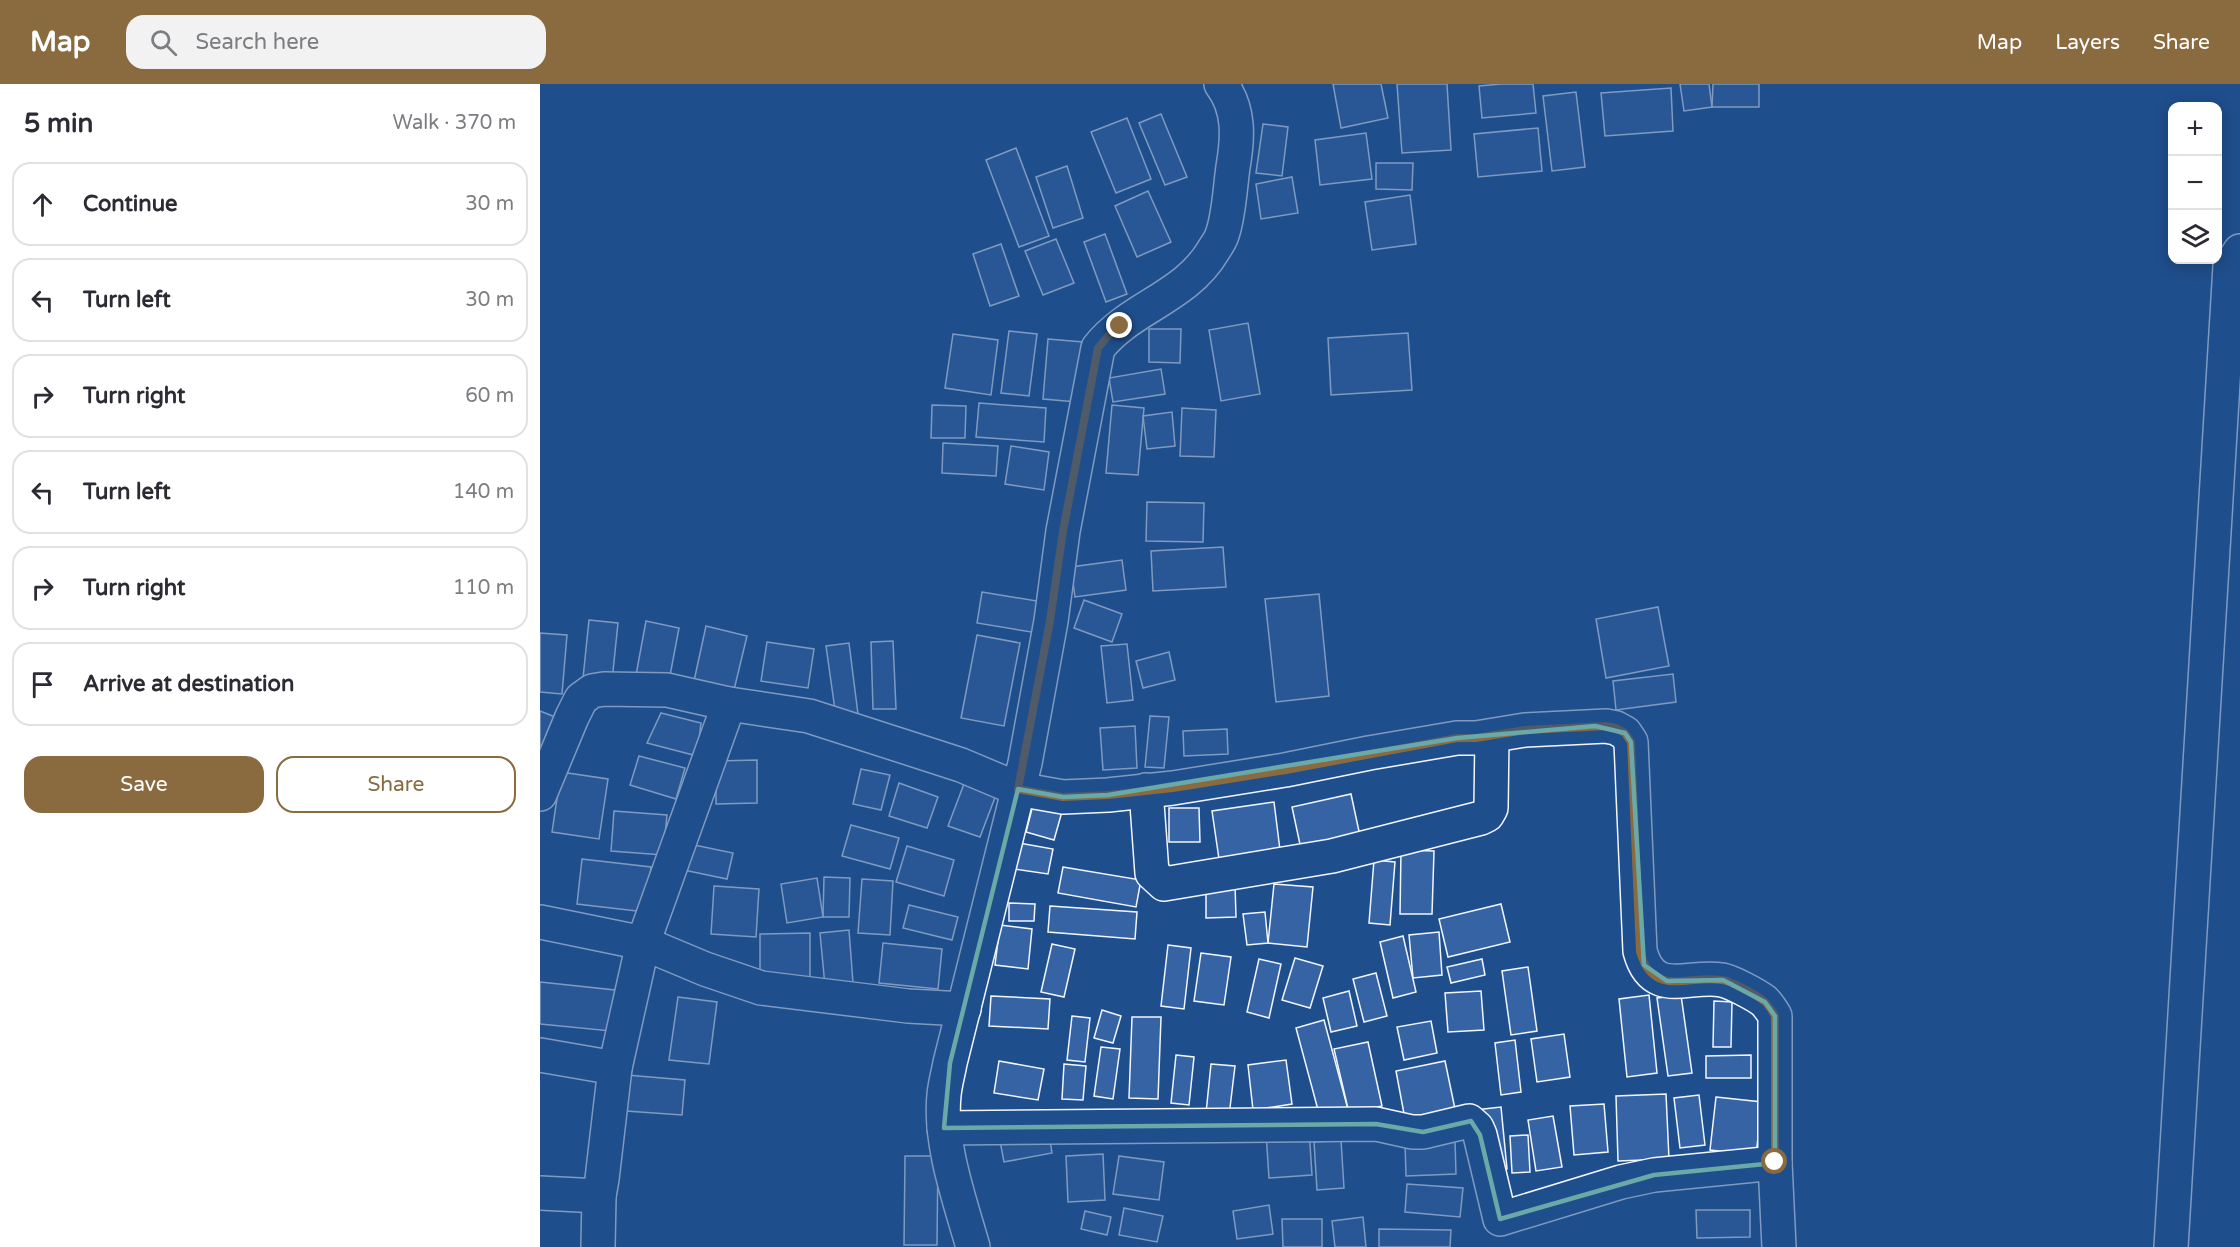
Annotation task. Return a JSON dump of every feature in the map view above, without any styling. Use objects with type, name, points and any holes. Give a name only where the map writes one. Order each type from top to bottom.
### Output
[{"type":"street","points":[[973,1247],[954,1178],[944,1128],[944,1096],[1018,789],[1098,348],[1120,326],[1182,287],[1204,266],[1222,236],[1238,141],[1235,110],[1224,85]]},
{"type":"street","points":[[2171,1247],[2230,266],[2240,251]]},
{"type":"street","points":[[540,794],[581,699],[592,691],[629,688],[667,690],[729,704],[809,716],[962,765],[1018,789],[1063,797],[1108,795],[1286,770],[1457,738],[1492,736],[1525,730],[1595,726],[1616,728],[1625,733],[1631,742],[1640,951],[1644,965],[1654,976],[1667,981],[1723,980],[1765,1002],[1775,1016],[1775,1162],[1779,1247]]},
{"type":"street","points":[[598,1247],[598,1196],[615,1068],[643,943],[729,704]]},
{"type":"street","points":[[1146,790],[1152,873],[1164,884],[1332,856],[1481,818],[1487,815],[1491,808],[1492,736]]},
{"type":"street","points":[[540,922],[643,943],[705,969],[761,988],[908,1006],[964,1009]]},
{"type":"street","points":[[540,1055],[615,1068]]},
{"type":"street","points":[[944,1128],[1376,1124],[1412,1132],[1423,1132],[1469,1121],[1477,1128],[1480,1135],[1501,1233],[1632,1180],[1685,1171],[1775,1162]]},
{"type":"street","points":[[540,1193],[598,1196]]},
{"type":"highlighted area","points":[[1595,726],[1625,733],[1631,742],[1644,965],[1667,981],[1723,980],[1765,1002],[1775,1016],[1775,1163],[1654,1175],[1500,1219],[1480,1135],[1471,1121],[1423,1132],[1376,1124],[944,1128],[950,1063],[1018,789],[1063,797],[1108,795],[1457,738]]},
{"type":"building","points":[[1333,84],[1381,84],[1388,118],[1341,128]]},
{"type":"building","points":[[1397,84],[1447,84],[1451,150],[1402,153]]},
{"type":"building","points":[[1533,84],[1536,113],[1482,118],[1479,86]]},
{"type":"building","points":[[1680,84],[1709,84],[1712,107],[1684,111]]},
{"type":"building","points":[[1713,84],[1759,84],[1759,107],[1712,107]]},
{"type":"building","points":[[1671,88],[1673,131],[1605,136],[1601,93]]},
{"type":"building","points":[[1576,92],[1585,167],[1552,171],[1543,96]]},
{"type":"building","points":[[1161,114],[1187,177],[1165,185],[1139,123]]},
{"type":"building","points":[[1127,118],[1151,179],[1116,193],[1091,132]]},
{"type":"building","points":[[1263,124],[1288,127],[1282,176],[1256,173]]},
{"type":"building","points":[[1538,128],[1542,171],[1478,177],[1474,134]]},
{"type":"building","points":[[1366,133],[1372,179],[1320,185],[1315,140]]},
{"type":"building","points":[[1016,148],[1049,236],[1019,247],[986,160]]},
{"type":"building","points":[[1376,163],[1413,163],[1412,190],[1376,189]]},
{"type":"building","points":[[1067,166],[1083,218],[1053,228],[1036,177]]},
{"type":"building","points":[[1292,177],[1298,213],[1261,219],[1256,184]]},
{"type":"building","points":[[1148,191],[1171,242],[1137,257],[1115,206]]},
{"type":"building","points":[[1410,195],[1416,244],[1372,250],[1365,202]]},
{"type":"building","points":[[1105,234],[1127,294],[1106,302],[1084,242]]},
{"type":"building","points":[[1056,239],[1074,283],[1043,295],[1025,251]]},
{"type":"building","points":[[1001,244],[1019,296],[990,306],[973,254]]},
{"type":"building","points":[[1248,323],[1260,394],[1221,401],[1209,330]]},
{"type":"building","points":[[1149,329],[1181,329],[1180,363],[1149,362]]},
{"type":"building","points":[[1009,331],[1037,334],[1029,396],[1001,393]]},
{"type":"building","points":[[1408,333],[1412,390],[1331,395],[1328,338]]},
{"type":"building","points":[[953,334],[998,340],[991,395],[945,388]]},
{"type":"building","points":[[1048,339],[1083,342],[1077,402],[1043,399]]},
{"type":"building","points":[[1161,369],[1165,394],[1113,402],[1109,378]]},
{"type":"building","points":[[979,403],[1046,408],[1044,442],[976,437]]},
{"type":"building","points":[[932,405],[966,406],[965,438],[931,438]]},
{"type":"building","points":[[1112,405],[1144,408],[1138,475],[1106,473]]},
{"type":"building","points":[[1182,408],[1216,410],[1214,457],[1180,456]]},
{"type":"building","points":[[1172,412],[1175,446],[1147,449],[1143,416]]},
{"type":"building","points":[[943,443],[998,446],[996,476],[942,473]]},
{"type":"building","points":[[1011,446],[1049,452],[1044,490],[1005,484]]},
{"type":"building","points":[[1147,502],[1204,503],[1203,542],[1146,541]]},
{"type":"building","points":[[1223,547],[1226,587],[1153,591],[1151,551]]},
{"type":"building","points":[[1122,560],[1126,590],[1075,597],[1071,567]]},
{"type":"building","points":[[982,592],[1043,602],[1037,633],[977,623]]},
{"type":"building","points":[[1319,594],[1329,696],[1276,702],[1265,599]]},
{"type":"building","points":[[1084,600],[1122,614],[1112,642],[1074,628]]},
{"type":"building","points":[[1658,607],[1669,666],[1606,678],[1596,619]]},
{"type":"building","points":[[589,620],[618,623],[612,681],[583,678]]},
{"type":"building","points":[[646,621],[679,628],[669,681],[636,675]]},
{"type":"building","points":[[706,626],[747,636],[734,690],[694,681]]},
{"type":"building","points":[[540,633],[567,635],[562,694],[540,692]]},
{"type":"building","points":[[977,635],[1020,643],[1004,726],[961,718]]},
{"type":"building","points":[[893,641],[896,709],[873,709],[871,642]]},
{"type":"building","points":[[767,642],[814,649],[808,688],[761,681]]},
{"type":"building","points":[[849,643],[858,714],[836,717],[826,646]]},
{"type":"building","points":[[1127,644],[1133,700],[1107,703],[1101,646]]},
{"type":"building","points":[[1169,652],[1175,680],[1143,688],[1136,661]]},
{"type":"building","points":[[1673,674],[1676,702],[1616,710],[1613,681]]},
{"type":"building","points":[[540,711],[560,719],[540,771]]},
{"type":"building","points":[[661,713],[701,723],[697,756],[647,743]]},
{"type":"building","points":[[1150,716],[1169,717],[1164,768],[1145,767]]},
{"type":"building","points":[[1135,726],[1137,768],[1103,770],[1100,728]]},
{"type":"building","points":[[1227,729],[1228,754],[1184,756],[1183,731]]},
{"type":"building","points":[[639,756],[685,768],[676,799],[630,785]]},
{"type":"building","points":[[757,760],[757,803],[716,804],[716,761]]},
{"type":"building","points":[[861,769],[890,775],[881,810],[853,804]]},
{"type":"building","points":[[561,772],[608,779],[599,839],[552,832]]},
{"type":"building","points":[[967,776],[999,787],[980,837],[948,826]]},
{"type":"building","points":[[899,783],[938,797],[927,828],[889,816]]},
{"type":"building","points":[[1351,794],[1360,836],[1301,849],[1292,807]]},
{"type":"building","points":[[1034,801],[1063,808],[1054,840],[1026,832]]},
{"type":"building","points":[[1274,802],[1280,850],[1219,859],[1212,811]]},
{"type":"building","points":[[1169,808],[1199,808],[1200,842],[1169,842]]},
{"type":"building","points":[[614,811],[667,815],[663,855],[611,851]]},
{"type":"building","points":[[851,825],[899,838],[890,869],[842,856]]},
{"type":"building","points":[[680,842],[733,853],[727,879],[674,868]]},
{"type":"building","points":[[1019,843],[1053,849],[1048,874],[1014,869]]},
{"type":"building","points":[[907,846],[954,860],[944,896],[896,882]]},
{"type":"building","points":[[1401,850],[1434,851],[1432,914],[1400,914]]},
{"type":"building","points":[[582,859],[651,867],[645,912],[577,904]]},
{"type":"building","points":[[1374,860],[1395,862],[1390,925],[1369,923]]},
{"type":"building","points":[[1063,867],[1141,880],[1136,907],[1058,893]]},
{"type":"building","points":[[824,877],[850,878],[849,917],[823,917]]},
{"type":"building","points":[[817,878],[823,917],[787,923],[781,884]]},
{"type":"building","points":[[862,879],[893,881],[890,935],[858,933]]},
{"type":"building","points":[[1206,884],[1235,884],[1236,917],[1206,918]]},
{"type":"building","points":[[1274,884],[1313,887],[1307,947],[1268,943]]},
{"type":"building","points":[[714,886],[759,889],[756,937],[711,934]]},
{"type":"building","points":[[1009,903],[1035,904],[1034,921],[1009,921]]},
{"type":"building","points":[[1501,904],[1510,942],[1448,957],[1439,919]]},
{"type":"building","points":[[909,905],[958,917],[952,940],[903,928]]},
{"type":"building","points":[[1050,906],[1137,912],[1135,939],[1048,932]]},
{"type":"building","points":[[1265,912],[1268,943],[1247,945],[1243,914]]},
{"type":"building","points":[[1000,925],[1032,929],[1028,969],[995,965]]},
{"type":"building","points":[[849,930],[853,983],[825,986],[820,933]]},
{"type":"building","points":[[1439,932],[1442,975],[1413,978],[1409,935]]},
{"type":"building","points":[[810,933],[810,977],[760,977],[760,934]]},
{"type":"building","points":[[1403,936],[1416,992],[1393,998],[1380,942]]},
{"type":"building","points":[[883,943],[942,949],[938,989],[879,983]]},
{"type":"building","points":[[1052,944],[1075,949],[1064,997],[1041,992]]},
{"type":"building","points":[[1168,945],[1191,948],[1184,1009],[1161,1006]]},
{"type":"building","points":[[1201,953],[1231,957],[1224,1005],[1194,1001]]},
{"type":"building","points":[[1295,958],[1323,966],[1310,1008],[1282,1000]]},
{"type":"building","points":[[1259,959],[1281,964],[1269,1018],[1247,1012]]},
{"type":"building","points":[[1482,959],[1485,975],[1451,983],[1447,967]]},
{"type":"building","points":[[1528,967],[1537,1031],[1511,1035],[1502,971]]},
{"type":"building","points":[[1376,973],[1387,1016],[1364,1022],[1353,979]]},
{"type":"building","points":[[540,982],[615,990],[611,1031],[540,1024]]},
{"type":"building","points":[[1349,991],[1357,1026],[1331,1032],[1323,998]]},
{"type":"building","points":[[1481,991],[1484,1030],[1448,1032],[1445,993]]},
{"type":"building","points":[[1649,995],[1657,1073],[1627,1077],[1619,999]]},
{"type":"building","points":[[1681,995],[1692,1073],[1668,1076],[1657,998]]},
{"type":"building","points":[[991,996],[1050,999],[1048,1029],[989,1026]]},
{"type":"building","points":[[678,997],[717,1002],[709,1064],[669,1060]]},
{"type":"building","points":[[1714,1001],[1732,1002],[1731,1047],[1713,1047]]},
{"type":"building","points":[[1102,1010],[1121,1016],[1113,1043],[1094,1038]]},
{"type":"building","points":[[1072,1016],[1090,1018],[1085,1062],[1067,1060]]},
{"type":"building","points":[[1132,1017],[1161,1017],[1158,1099],[1129,1098]]},
{"type":"building","points":[[1324,1020],[1349,1113],[1321,1121],[1296,1028]]},
{"type":"building","points":[[1431,1021],[1437,1053],[1404,1060],[1397,1027]]},
{"type":"building","points":[[1564,1034],[1570,1077],[1537,1082],[1531,1039]]},
{"type":"building","points":[[1515,1040],[1521,1092],[1501,1095],[1495,1043]]},
{"type":"building","points":[[1368,1042],[1382,1106],[1349,1113],[1334,1049]]},
{"type":"building","points":[[1101,1047],[1120,1049],[1113,1099],[1094,1096]]},
{"type":"building","points":[[1176,1055],[1194,1057],[1189,1105],[1171,1103]]},
{"type":"building","points":[[1751,1055],[1751,1078],[1706,1078],[1706,1056]]},
{"type":"building","points":[[1286,1060],[1292,1104],[1253,1110],[1248,1065]]},
{"type":"building","points":[[999,1061],[1044,1069],[1038,1100],[994,1093]]},
{"type":"building","points":[[1445,1061],[1455,1109],[1405,1119],[1396,1071]]},
{"type":"building","points":[[1064,1064],[1086,1066],[1083,1100],[1062,1099]]},
{"type":"building","points":[[1211,1064],[1235,1066],[1229,1116],[1206,1113]]},
{"type":"building","points":[[615,1074],[685,1080],[682,1115],[612,1110]]},
{"type":"building","points":[[1666,1094],[1669,1159],[1618,1161],[1616,1096]]},
{"type":"building","points":[[1699,1095],[1705,1145],[1680,1148],[1674,1098]]},
{"type":"building","points":[[1716,1097],[1762,1102],[1756,1155],[1710,1150]]},
{"type":"building","points":[[1604,1104],[1608,1152],[1574,1155],[1570,1106]]},
{"type":"building","points":[[1501,1107],[1507,1169],[1491,1173],[1475,1110]]},
{"type":"building","points":[[1553,1116],[1562,1167],[1536,1171],[1528,1120]]},
{"type":"building","points":[[1048,1127],[1052,1153],[1004,1162],[999,1136]]},
{"type":"building","points":[[1309,1129],[1312,1175],[1269,1178],[1266,1133]]},
{"type":"building","points":[[1528,1135],[1530,1172],[1512,1173],[1510,1136]]},
{"type":"building","points":[[1341,1140],[1344,1188],[1317,1190],[1314,1142]]},
{"type":"building","points":[[1455,1140],[1456,1174],[1406,1176],[1405,1142]]},
{"type":"building","points":[[1103,1154],[1105,1200],[1068,1202],[1066,1156]]},
{"type":"building","points":[[905,1156],[938,1156],[937,1245],[904,1245]]},
{"type":"building","points":[[1119,1156],[1164,1162],[1159,1200],[1113,1194]]},
{"type":"building","points":[[1407,1184],[1463,1188],[1460,1217],[1405,1212]]},
{"type":"building","points":[[1269,1205],[1273,1234],[1237,1239],[1233,1211]]},
{"type":"building","points":[[1124,1208],[1163,1216],[1157,1242],[1119,1235]]},
{"type":"building","points":[[1696,1210],[1750,1210],[1750,1237],[1697,1238]]},
{"type":"building","points":[[1085,1211],[1111,1217],[1107,1235],[1081,1229]]},
{"type":"building","points":[[1363,1217],[1366,1247],[1335,1247],[1332,1221]]},
{"type":"building","points":[[1282,1219],[1322,1219],[1322,1247],[1283,1247]]},
{"type":"building","points":[[1379,1229],[1451,1230],[1450,1247],[1379,1247]]},
{"type":"route","points":[[1120,326],[1098,348],[1063,531],[1025,763],[1018,789],[1063,797],[1108,795],[1173,788],[1286,770],[1457,738],[1476,738],[1525,730],[1595,726],[1616,728],[1625,733],[1631,742],[1640,951],[1644,965],[1654,976],[1667,981],[1723,980],[1765,1002],[1775,1016],[1775,1162]]}]
